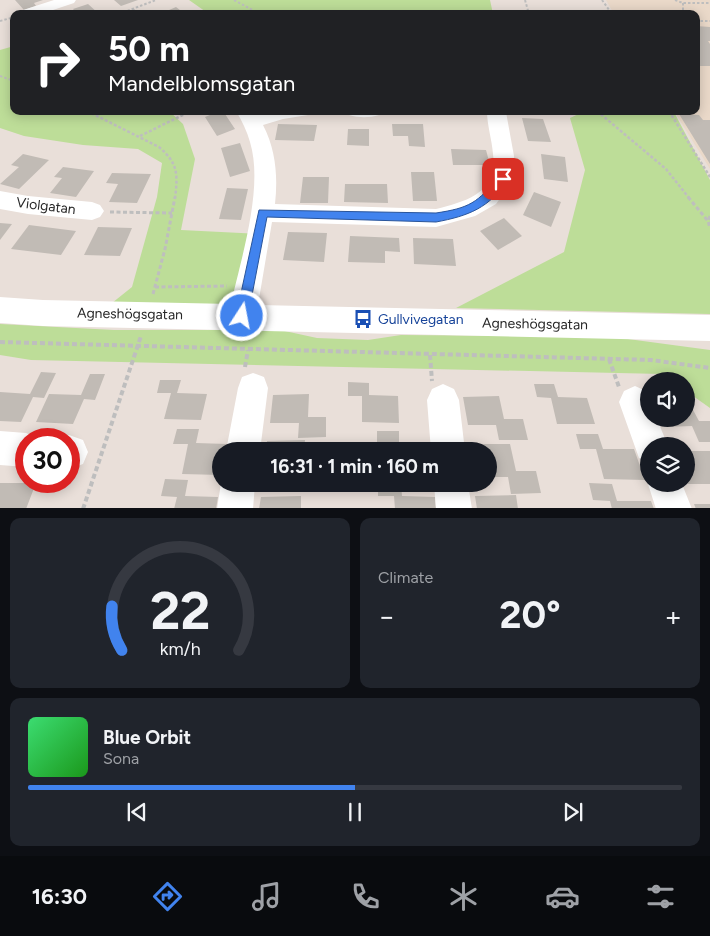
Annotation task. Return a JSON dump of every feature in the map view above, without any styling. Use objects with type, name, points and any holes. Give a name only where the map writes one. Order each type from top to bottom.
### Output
[{"type":"street","points":[[38,10],[69,0]]},
{"type":"street","points":[[263,213],[436,218],[467,210],[488,198],[503,179],[504,156],[497,115]]},
{"type":"street","points":[[242,316],[263,213],[266,187],[266,162],[261,142],[249,116]]},
{"type":"street","name":"Violgatan","points":[[0,200],[28,205],[92,211]]},
{"type":"street","name":"Agneshögsgatan","points":[[0,310],[710,328]]},
{"type":"street","points":[[244,442],[252,388]]},
{"type":"street","points":[[443,400],[447,442]]},
{"type":"street","points":[[635,402],[648,437]]},
{"type":"street","points":[[0,448],[15,449]]},
{"type":"street","points":[[235,508],[237,492]]},
{"type":"street","points":[[452,492],[454,508]]},
{"type":"street","points":[[668,492],[674,508]]},
{"type":"path","points":[[133,9],[156,0]]},
{"type":"path","points":[[234,0],[253,10]]},
{"type":"path","points":[[675,0],[683,4],[710,3]]},
{"type":"path","points":[[683,4],[683,10]]},
{"type":"path","points":[[83,508],[155,287],[172,213],[176,180],[176,169],[170,156],[140,136],[95,115]]},
{"type":"path","points":[[140,136],[183,115]]},
{"type":"path","points":[[602,115],[666,169],[708,221],[710,228]]},
{"type":"path","points":[[671,115],[710,177]]},
{"type":"path","points":[[92,211],[172,213]]},
{"type":"path","points":[[708,221],[710,216]]},
{"type":"path","points":[[155,287],[248,286]]},
{"type":"path","points":[[0,342],[651,360],[710,368]]},
{"type":"shaded area","points":[[606,0],[710,0],[710,169],[676,115],[700,115],[700,10],[612,10]]},
{"type":"green space","points":[[189,0],[490,0],[492,10],[203,10]]},
{"type":"green space","points":[[10,47],[10,115],[173,115],[183,124],[195,159],[181,230],[260,234],[251,311],[107,307],[132,287],[157,197],[162,163],[138,149],[83,145],[24,136],[0,128],[0,50]]},
{"type":"green space","points":[[576,115],[676,115],[710,180],[710,314],[456,308],[564,252],[585,170],[570,118]]},
{"type":"green space","points":[[0,324],[114,330],[280,330],[317,338],[368,340],[401,335],[613,337],[710,350],[710,408],[695,397],[695,372],[640,372],[640,374],[31,360],[0,355]]},
{"type":"building","points":[[15,0],[43,0],[34,3],[36,6],[24,10]]},
{"type":"building","points":[[114,0],[138,0],[121,6]]},
{"type":"building","points":[[88,4],[95,10],[74,10]]},
{"type":"building","points":[[176,7],[180,10],[169,10]]},
{"type":"building","points":[[700,26],[710,27],[710,41],[708,41],[710,44],[710,66],[700,66]]},
{"type":"building","points":[[210,115],[226,115],[235,129],[217,136],[205,117]]},
{"type":"building","points":[[680,115],[699,115],[703,120],[710,120],[710,164]]},
{"type":"building","points":[[522,118],[543,119],[551,142],[528,141]]},
{"type":"building","points":[[278,124],[317,125],[314,141],[275,140]]},
{"type":"building","points":[[392,124],[423,124],[425,147],[409,146],[408,136],[393,136]]},
{"type":"building","points":[[348,129],[369,129],[369,146],[347,145]]},
{"type":"building","points":[[240,143],[250,171],[230,177],[221,148]]},
{"type":"building","points":[[451,149],[486,150],[490,165],[453,165]]},
{"type":"building","points":[[23,154],[49,160],[19,189],[0,184],[19,167],[11,165]]},
{"type":"building","points":[[541,154],[565,157],[568,182],[544,179]]},
{"type":"building","points":[[63,167],[94,171],[76,197],[50,193],[62,178],[54,177]]},
{"type":"building","points":[[411,172],[434,172],[437,201],[413,201]]},
{"type":"building","points":[[112,173],[151,174],[137,203],[109,202],[118,184],[106,183]]},
{"type":"building","points":[[303,177],[329,177],[328,203],[300,203]]},
{"type":"building","points":[[345,184],[387,184],[388,203],[344,202]]},
{"type":"building","points":[[227,188],[248,189],[241,220],[219,219]]},
{"type":"building","points":[[534,192],[561,202],[551,227],[523,215]]},
{"type":"building","points":[[504,218],[522,236],[498,250],[480,231]]},
{"type":"building","points":[[0,223],[12,224],[0,240]]},
{"type":"building","points":[[29,225],[76,231],[61,255],[11,249]]},
{"type":"building","points":[[98,227],[132,228],[120,256],[84,255]]},
{"type":"building","points":[[288,232],[327,233],[324,262],[283,260]]},
{"type":"building","points":[[350,236],[399,238],[400,252],[385,251],[385,263],[348,262]]},
{"type":"building","points":[[413,238],[453,239],[456,266],[414,264]]},
{"type":"building","points":[[41,372],[56,373],[44,398],[33,397],[21,422],[0,421],[0,392],[30,394]]},
{"type":"building","points":[[90,374],[105,374],[95,400],[84,399],[73,424],[36,422],[49,394],[81,395]]},
{"type":"building","points":[[160,380],[181,380],[177,393],[207,394],[201,420],[164,419],[171,393],[157,393]]},
{"type":"building","points":[[348,382],[369,383],[369,395],[398,396],[399,423],[362,422],[362,396],[348,396]]},
{"type":"building","points":[[534,384],[554,384],[558,397],[587,398],[595,424],[557,424],[551,398],[537,397]]},
{"type":"building","points":[[309,394],[308,417],[326,417],[326,437],[298,438],[299,423],[270,423],[273,395]]},
{"type":"building","points":[[499,396],[504,419],[523,419],[528,440],[499,440],[496,425],[468,425],[463,397]]},
{"type":"building","points":[[695,414],[699,421],[710,421],[710,442],[699,442],[692,427],[695,427]]},
{"type":"building","points":[[177,429],[199,429],[196,443],[212,444],[212,475],[182,474],[188,444],[173,444]]},
{"type":"building","points":[[377,431],[399,431],[399,442],[377,442]]},
{"type":"building","points":[[576,434],[598,434],[603,449],[634,449],[640,466],[640,480],[604,479],[596,449],[580,449]]},
{"type":"building","points":[[305,440],[305,442],[267,441]]},
{"type":"building","points":[[497,444],[510,444],[516,471],[536,471],[541,493],[511,494],[508,477],[497,477]]},
{"type":"building","points":[[695,451],[710,451],[710,484],[695,484]]},
{"type":"building","points":[[165,479],[188,480],[185,496],[218,497],[216,508],[174,508],[177,497],[161,496]]},
{"type":"building","points":[[0,483],[15,483],[15,493],[32,493],[26,508],[0,508]]},
{"type":"building","points":[[589,483],[612,484],[617,501],[651,501],[654,508],[612,508],[610,501],[593,500]]},
{"type":"building","points":[[378,492],[402,492],[402,496],[435,497],[436,508],[395,508],[394,496],[378,496]]},
{"type":"building","points":[[516,495],[518,508],[477,508],[475,496]]},
{"type":"building","points":[[301,496],[301,508],[259,508],[261,497]]},
{"type":"building","points":[[694,504],[710,504],[710,508],[696,508]]},
{"type":"place","name":"Gullvivegatan","points":[[363,319]]},
{"type":"route","points":[[242,316],[263,213],[436,218],[475,206],[488,198],[498,188],[503,179]]}]
